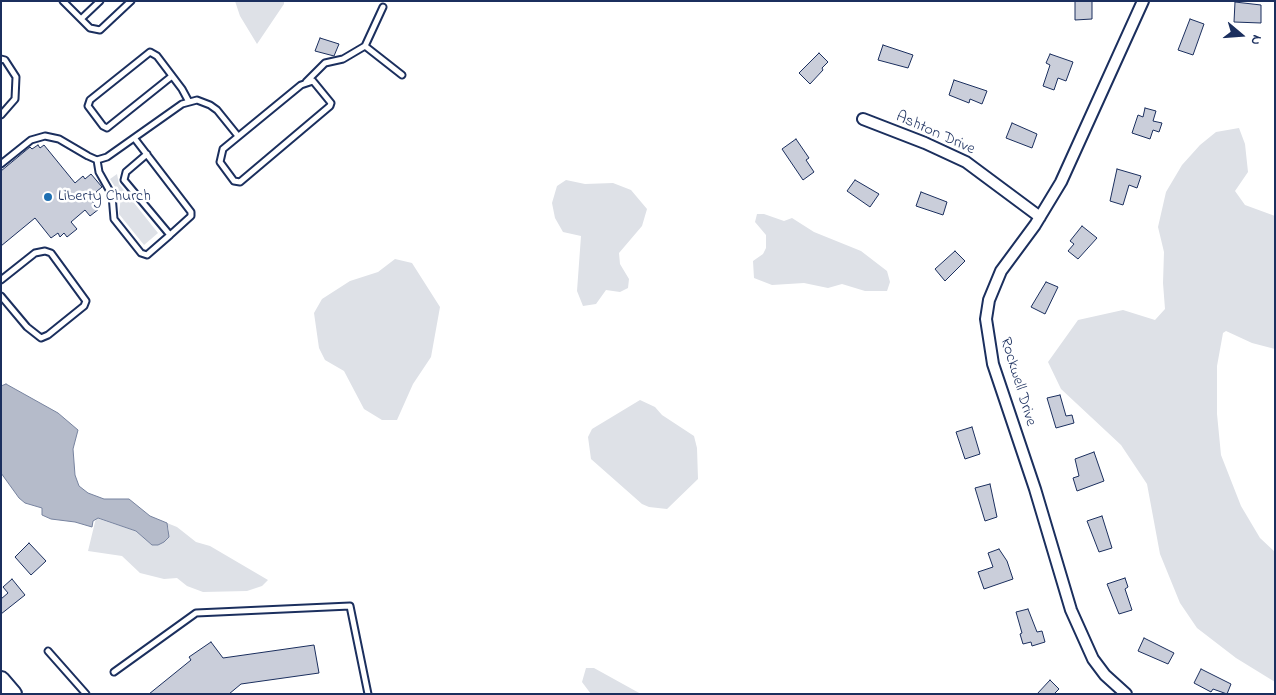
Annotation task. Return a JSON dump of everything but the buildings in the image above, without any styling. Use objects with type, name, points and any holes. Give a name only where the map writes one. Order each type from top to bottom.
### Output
[{"type":"main road","points":[[1,680],[13,694]]},
{"type":"street","name":"Rockwell Drive","points":[[1126,694],[1105,676],[1093,659],[1071,610],[1035,490],[993,364],[987,337],[986,313],[994,285],[1006,263],[1040,218],[1068,170],[1143,1]]},
{"type":"street","name":"Ashton Drive","points":[[863,119],[925,143],[966,162],[1040,218]]},
{"type":"lane","points":[[63,1],[90,28],[100,30],[131,1]]},
{"type":"lane","points":[[69,7],[75,1]]},
{"type":"lane","points":[[81,19],[100,1]]},
{"type":"lane","points":[[306,82],[314,82],[331,103],[330,106],[238,182],[219,160],[223,149],[306,82],[325,63],[343,59],[365,46],[383,7]]},
{"type":"lane","points":[[365,46],[402,75]]},
{"type":"lane","points":[[172,76],[107,128],[103,126],[88,106],[90,100],[150,52],[156,54],[172,76],[189,102]]},
{"type":"lane","points":[[1,59],[6,60],[16,77],[15,99],[1,114]]},
{"type":"lane","points":[[1,164],[31,140],[45,136],[59,138],[85,155],[97,160],[111,156],[182,104],[200,100],[214,107],[238,136]]},
{"type":"lane","points":[[97,160],[99,172],[112,195],[114,219],[141,253],[147,255],[189,219],[192,213],[135,139]]},
{"type":"lane","points":[[147,154],[126,172],[124,180],[170,235]]},
{"type":"lane","points":[[1,280],[35,252],[45,251],[51,253],[86,301],[84,306],[48,335],[41,338],[27,327],[1,296]]},
{"type":"lane","points":[[114,672],[196,612],[350,606],[368,694]]},
{"type":"lane","points":[[48,651],[86,694]]},
{"type":"shaded area","points":[[235,1],[284,1],[284,4],[257,44],[240,16]]},
{"type":"shaded area","points":[[1239,128],[1245,144],[1248,172],[1235,191],[1245,205],[1275,216],[1275,349],[1252,343],[1226,331],[1223,333],[1217,366],[1217,414],[1221,455],[1241,506],[1260,538],[1275,552],[1275,682],[1236,658],[1197,628],[1180,603],[1160,554],[1147,484],[1121,445],[1061,389],[1048,362],[1078,320],[1123,310],[1155,320],[1165,309],[1163,283],[1164,252],[1158,227],[1166,192],[1182,165],[1200,145],[1216,132]]},
{"type":"shaded area","points":[[117,174],[119,184],[158,233],[144,245],[119,214],[121,196],[110,179]]},
{"type":"shaded area","points":[[566,180],[585,184],[613,183],[631,190],[647,209],[642,226],[619,253],[620,264],[629,279],[628,288],[620,292],[606,290],[596,304],[583,306],[577,291],[581,236],[563,232],[555,218],[552,203],[557,186]]},
{"type":"shaded area","points":[[757,214],[764,214],[784,221],[792,218],[814,232],[861,251],[887,271],[890,282],[887,291],[865,291],[842,284],[828,288],[804,283],[772,285],[754,278],[753,261],[763,254],[766,248],[766,235],[755,222]]},
{"type":"shaded area","points":[[395,259],[412,263],[440,307],[431,357],[413,384],[397,420],[382,420],[364,409],[344,371],[325,360],[319,348],[314,313],[322,299],[350,281],[378,272]]},
{"type":"shaded area","points":[[640,400],[655,407],[662,415],[694,436],[697,448],[698,479],[667,509],[649,507],[642,504],[591,459],[588,437],[592,429]]},
{"type":"shaded area","points":[[96,518],[136,531],[152,545],[164,542],[169,530],[167,523],[177,527],[196,542],[210,546],[268,580],[262,586],[247,591],[203,592],[187,586],[177,578],[164,579],[140,573],[122,556],[88,551]]},
{"type":"shaded area","points":[[586,668],[594,668],[641,694],[591,694],[582,682]]},
{"type":"water","points":[[6,384],[58,413],[78,430],[73,449],[75,475],[79,486],[88,493],[104,499],[129,499],[150,516],[167,523],[169,537],[158,545],[152,545],[136,531],[98,518],[93,521],[92,527],[75,522],[51,519],[42,515],[42,508],[25,503],[19,498],[1,473],[1,386]]},
{"type":"place","name":"Liberty Church","points":[[48,197]]}]
